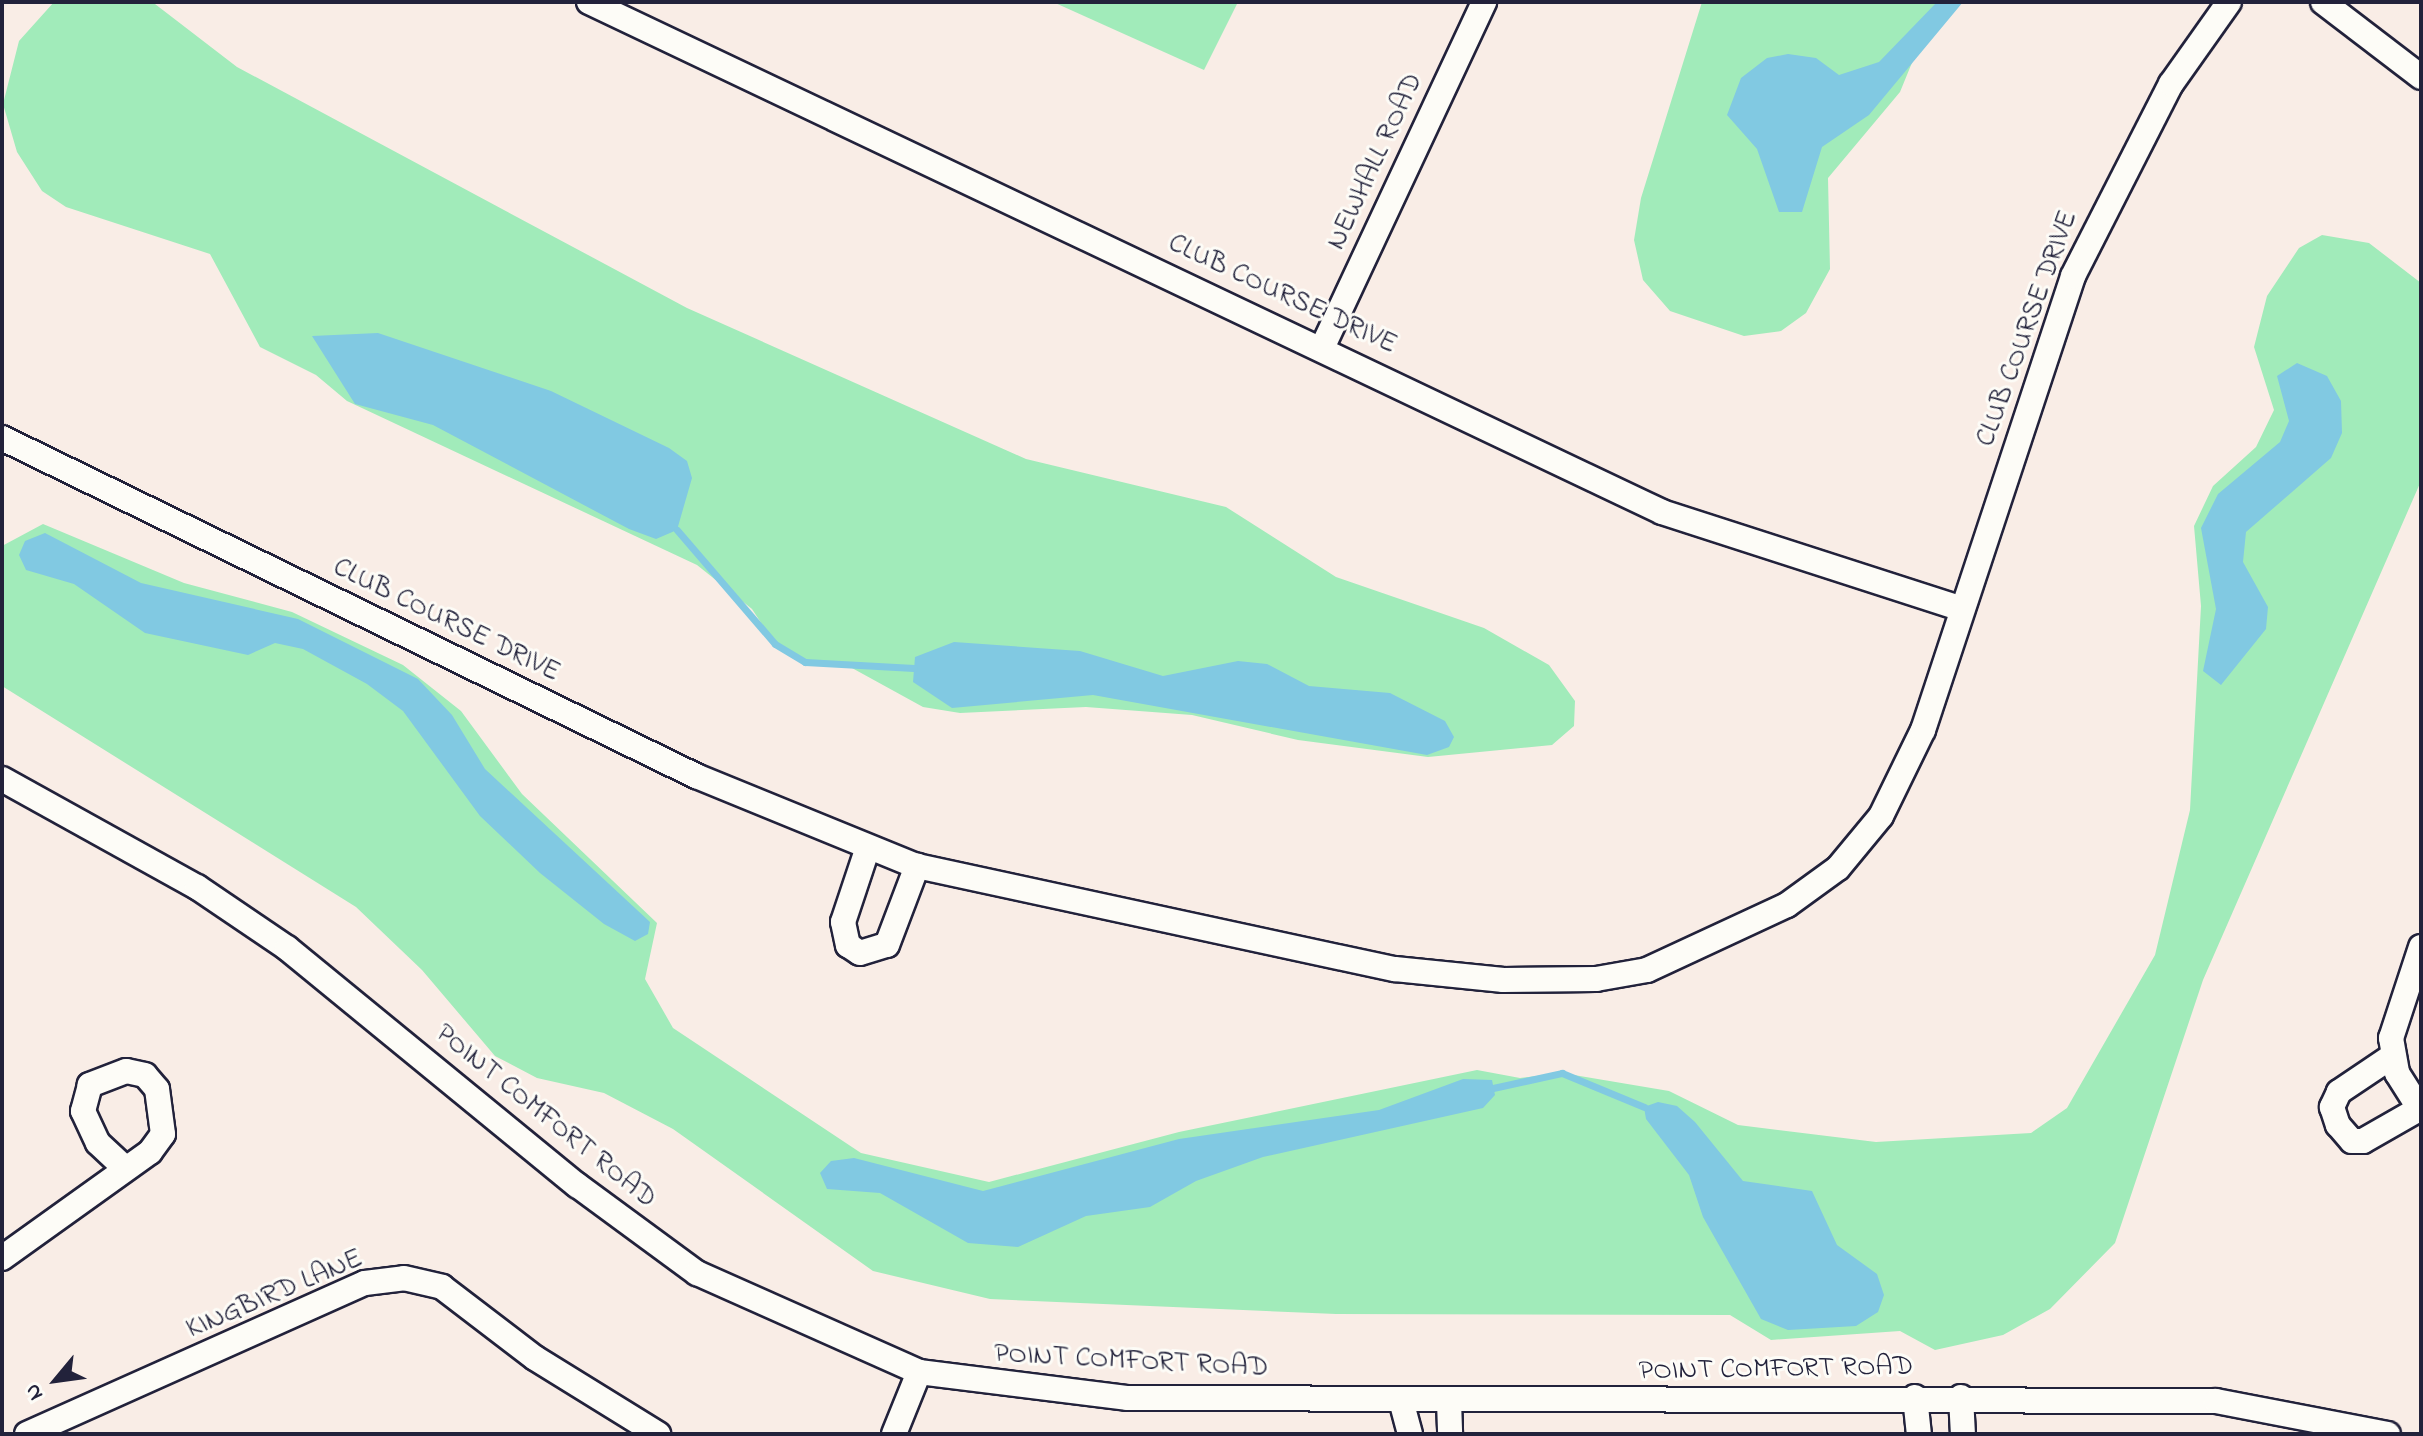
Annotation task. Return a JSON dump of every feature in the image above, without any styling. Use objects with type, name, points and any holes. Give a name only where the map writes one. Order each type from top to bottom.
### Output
[{"type":"street","name":"CLUB COURSE DRIVE","points":[[589,2],[1323,346],[1662,512],[1962,609]]},
{"type":"street","name":"NEWHALL ROAD","points":[[1323,346],[1484,2]]},
{"type":"street","name":"CLUB COURSE DRIVE","points":[[2,438],[696,776],[867,850],[917,866],[1395,969],[1503,980],[1596,979],[1647,970],[1787,905],[1838,868],[1881,816],[1923,730],[2073,276],[2171,84],[2229,2]]},
{"type":"street","points":[[2323,2],[2421,77]]},
{"type":"street","name":"POINT COMFORT ROAD","points":[[2,779],[197,887],[287,948],[577,1185],[697,1273],[919,1372],[1128,1398],[1402,1404],[1915,1397],[2216,1401],[2388,1434]]},
{"type":"street","points":[[867,850],[843,934],[860,953],[887,945],[917,866]]},
{"type":"street","points":[[2391,1057],[2339,1092],[2332,1107],[2338,1125],[2352,1141],[2363,1141],[2420,1110],[2391,1057],[2397,1005],[2421,947]]},
{"type":"street","points":[[2,1258],[124,1167]]},
{"type":"street","name":"KINGBIRD LANE","points":[[27,1434],[365,1283],[404,1278],[442,1287],[535,1358],[658,1434]]},
{"type":"street","points":[[894,1434],[919,1372]]},
{"type":"street","points":[[1915,1397],[1919,1434]]},
{"type":"street","points":[[1961,1397],[1963,1434]]},
{"type":"street","points":[[1449,1401],[1450,1434]]},
{"type":"street","points":[[1402,1404],[1410,1434]]},
{"type":"green space","points":[[54,2],[155,4],[237,67],[687,308],[1026,459],[1226,507],[1336,577],[1484,628],[1549,665],[1575,701],[1574,726],[1552,745],[1428,757],[1298,740],[1192,715],[1086,707],[960,713],[923,707],[852,668],[805,662],[775,644],[752,609],[697,565],[347,401],[316,375],[260,347],[210,254],[66,207],[42,191],[17,152],[3,104],[19,41]]},
{"type":"green space","points":[[1053,2],[1238,2],[1204,70]]},
{"type":"green space","points":[[1702,2],[1956,2],[1918,48],[1900,92],[1828,178],[1830,269],[1806,313],[1781,331],[1744,336],[1670,311],[1643,280],[1634,240],[1641,198]]},
{"type":"green space","points":[[2322,235],[2369,243],[2421,283],[2421,481],[2203,980],[2115,1243],[2050,1309],[2003,1335],[1935,1350],[1900,1331],[1771,1340],[1730,1315],[1336,1314],[990,1299],[873,1271],[673,1129],[604,1093],[537,1078],[495,1056],[422,970],[356,907],[2,686],[2,546],[43,524],[184,583],[292,612],[403,665],[461,711],[522,794],[657,923],[645,979],[673,1028],[861,1153],[989,1182],[1179,1132],[1477,1070],[1520,1078],[1562,1073],[1669,1091],[1738,1125],[1876,1142],[2031,1133],[2067,1108],[2155,955],[2190,810],[2201,606],[2194,526],[2213,486],[2256,447],[2274,410],[2254,347],[2267,296],[2299,248]]},
{"type":"water","points":[[1937,2],[1963,2],[1869,115],[1822,147],[1802,212],[1779,212],[1757,149],[1727,115],[1741,78],[1767,58],[1788,54],[1816,58],[1839,75],[1879,62]]},
{"type":"water","points":[[378,333],[551,391],[669,448],[687,461],[692,478],[677,530],[656,539],[629,529],[433,425],[355,404],[312,336]]},
{"type":"water","points":[[2297,363],[2327,376],[2341,401],[2342,433],[2331,458],[2246,532],[2243,562],[2268,607],[2266,629],[2221,685],[2203,671],[2216,609],[2201,528],[2218,494],[2280,442],[2289,421],[2277,376]]},
{"type":"water","points":[[45,533],[141,583],[298,619],[418,679],[452,715],[485,769],[650,922],[648,934],[635,941],[604,924],[540,873],[480,816],[403,711],[367,684],[303,649],[275,643],[248,655],[145,633],[74,584],[26,570],[19,555],[25,541]]},
{"type":"water","points":[[954,642],[1080,651],[1163,676],[1238,661],[1267,664],[1309,686],[1390,693],[1445,721],[1454,737],[1449,747],[1427,755],[1093,695],[952,708],[913,682],[915,657]]},
{"type":"water","points":[[1463,1079],[1492,1080],[1495,1095],[1483,1108],[1263,1157],[1196,1181],[1150,1207],[1086,1216],[1018,1247],[968,1243],[880,1193],[827,1189],[820,1173],[831,1161],[854,1158],[983,1191],[1179,1139],[1379,1110]]},
{"type":"water","points":[[1658,1102],[1677,1106],[1695,1122],[1743,1181],[1812,1191],[1837,1245],[1877,1274],[1884,1295],[1878,1312],[1856,1326],[1788,1330],[1761,1319],[1703,1217],[1689,1175],[1646,1119],[1644,1107]]},
{"type":"waterway","points":[[677,530],[775,644],[805,662],[914,668]]},
{"type":"waterway","points":[[1493,1088],[1562,1073],[1644,1107]]}]
